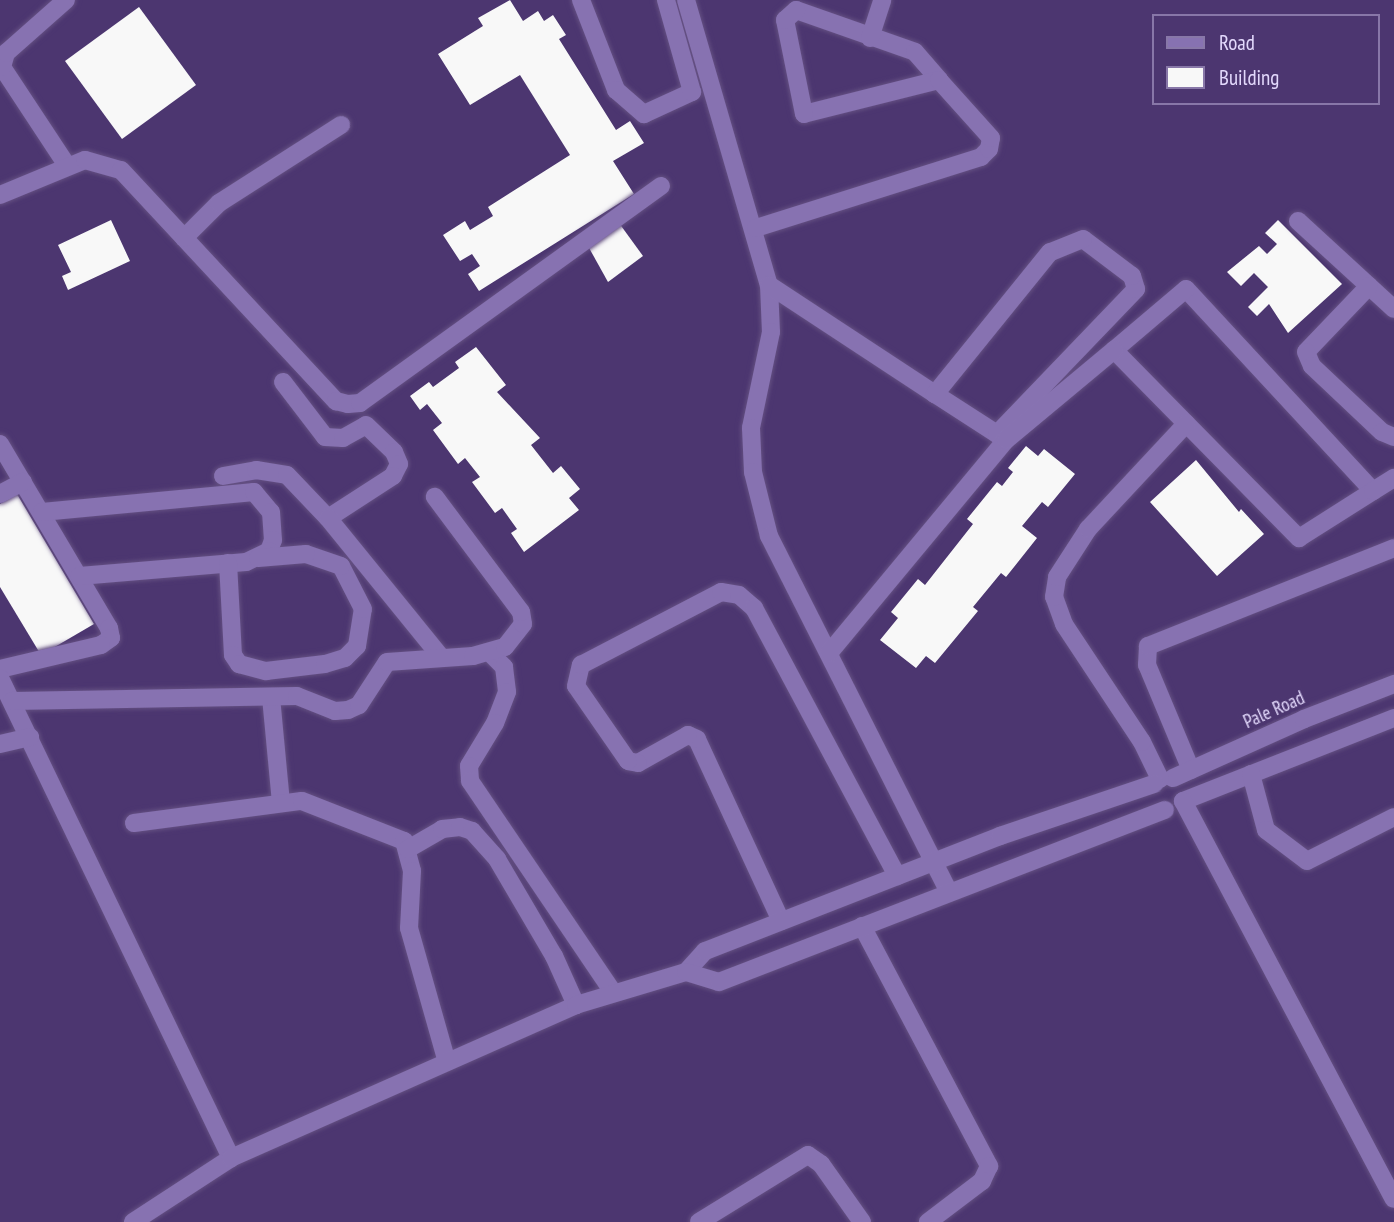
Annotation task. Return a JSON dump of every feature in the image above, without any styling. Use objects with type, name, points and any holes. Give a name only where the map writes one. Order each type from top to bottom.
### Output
[{"type":"street","points":[[65,164],[2,67],[6,53],[66,0]]},
{"type":"street","points":[[581,0],[616,89],[644,114],[692,92],[666,0]]},
{"type":"street","points":[[686,0],[756,228],[769,285],[771,332],[751,428],[753,472],[769,536],[949,892]]},
{"type":"street","points":[[870,37],[882,0]]},
{"type":"street","points":[[756,228],[981,157],[989,149],[990,138],[915,52],[796,10],[789,12],[785,20],[804,114],[939,80]]},
{"type":"street","points":[[184,238],[219,203],[341,125]]},
{"type":"street","points":[[0,195],[65,164],[85,160],[121,170],[336,401],[348,404],[360,402],[661,186]]},
{"type":"street","points":[[1298,221],[1394,309]]},
{"type":"street","points":[[769,285],[935,394],[997,434],[1136,289],[1132,276],[1083,239],[1050,252],[935,394]]},
{"type":"street","points":[[1369,286],[1306,352],[1312,366],[1382,432],[1394,437]]},
{"type":"street","points":[[829,653],[1006,440],[1186,289],[1373,491]]},
{"type":"street","points":[[1114,350],[1299,538],[1394,478]]},
{"type":"street","points":[[283,382],[325,436],[343,438],[366,425],[394,452],[399,464],[393,476],[328,519]]},
{"type":"street","points":[[1186,424],[1088,529],[1057,577],[1054,597],[1064,624],[1142,742],[1163,781],[1184,790],[1182,801],[1394,1199]]},
{"type":"street","points":[[0,444],[80,576],[109,628],[111,638],[101,645],[0,669]]},
{"type":"street","points":[[223,475],[256,470],[287,475],[328,519],[440,656]]},
{"type":"street","points":[[0,494],[23,482]]},
{"type":"street","points":[[42,512],[254,492],[265,501],[273,527],[268,551],[258,558]]},
{"type":"street","points":[[12,701],[297,696],[335,711],[348,710],[359,705],[387,662],[490,653],[517,636],[523,624],[521,612],[435,497]]},
{"type":"street","points":[[1191,770],[1147,665],[1148,646],[1394,548]]},
{"type":"street","points":[[80,576],[306,554],[341,566],[363,609],[357,646],[345,658],[325,664],[266,671],[239,664],[233,655],[228,563]]},
{"type":"street","points":[[781,921],[697,739],[688,735],[638,763],[628,761],[576,686],[581,665],[721,592],[739,595],[754,608],[897,876]]},
{"type":"street","points":[[490,653],[504,667],[507,692],[495,723],[468,766],[470,781],[612,991]]},
{"type":"street","points":[[0,678],[231,1158]]},
{"type":"street","name":"Pale Road","points":[[686,972],[705,951],[935,861],[1163,781],[1304,719],[1394,684]]},
{"type":"street","points":[[271,696],[281,803]]},
{"type":"street","points":[[133,1222],[231,1158],[576,1005],[612,991],[686,972],[719,982],[1175,808],[1182,801],[1394,718]]},
{"type":"street","points":[[0,744],[30,737]]},
{"type":"street","points":[[1251,774],[1266,830],[1307,862],[1394,817]]},
{"type":"street","points":[[1163,781],[1153,800],[1165,810]]},
{"type":"street","points":[[134,823],[302,801],[395,835],[408,849],[412,872],[409,929],[447,1062]]},
{"type":"street","points":[[408,849],[442,829],[460,827],[472,831],[497,859],[554,956],[576,1005]]},
{"type":"street","points":[[862,926],[989,1166],[982,1181],[928,1222]]},
{"type":"street","points":[[699,1222],[808,1155],[821,1164],[862,1222]]},
{"type":"building","points":[[510,0],[523,21],[538,11],[544,21],[553,15],[566,35],[559,39],[616,130],[630,121],[644,143],[613,161],[634,194],[479,291],[468,274],[480,266],[472,254],[460,261],[443,235],[465,221],[470,230],[493,216],[488,207],[570,155],[520,75],[470,105],[438,54],[483,26],[478,18]]},
{"type":"building","points":[[139,7],[196,85],[122,139],[65,61]]},
{"type":"building","points":[[111,220],[130,261],[68,290],[62,276],[71,272],[58,245]]},
{"type":"building","points":[[1278,220],[1342,284],[1288,333],[1269,304],[1257,316],[1248,307],[1268,287],[1254,273],[1241,286],[1227,272],[1259,246],[1267,254],[1277,244],[1265,233]]},
{"type":"building","points":[[619,223],[643,256],[608,282],[588,246]]},
{"type":"building","points":[[476,347],[506,385],[497,392],[540,438],[531,445],[553,473],[561,466],[580,489],[569,498],[579,510],[524,552],[511,533],[517,529],[502,508],[495,513],[472,482],[480,477],[465,458],[458,464],[433,430],[442,423],[427,404],[420,410],[410,396],[429,382],[433,387],[459,368],[455,362]]},
{"type":"building","points":[[1026,446],[1038,456],[1044,449],[1075,474],[1048,507],[1042,502],[1022,526],[1037,538],[1006,577],[1001,573],[973,607],[978,611],[935,663],[926,656],[916,668],[880,640],[898,618],[891,612],[918,579],[925,585],[973,524],[967,519],[997,482],[1002,486],[1013,472],[1008,468]]},
{"type":"building","points":[[1196,460],[1239,512],[1241,509],[1264,534],[1217,576],[1150,502]]},
{"type":"building","points":[[17,494],[94,624],[41,655],[0,587],[0,504]]}]
